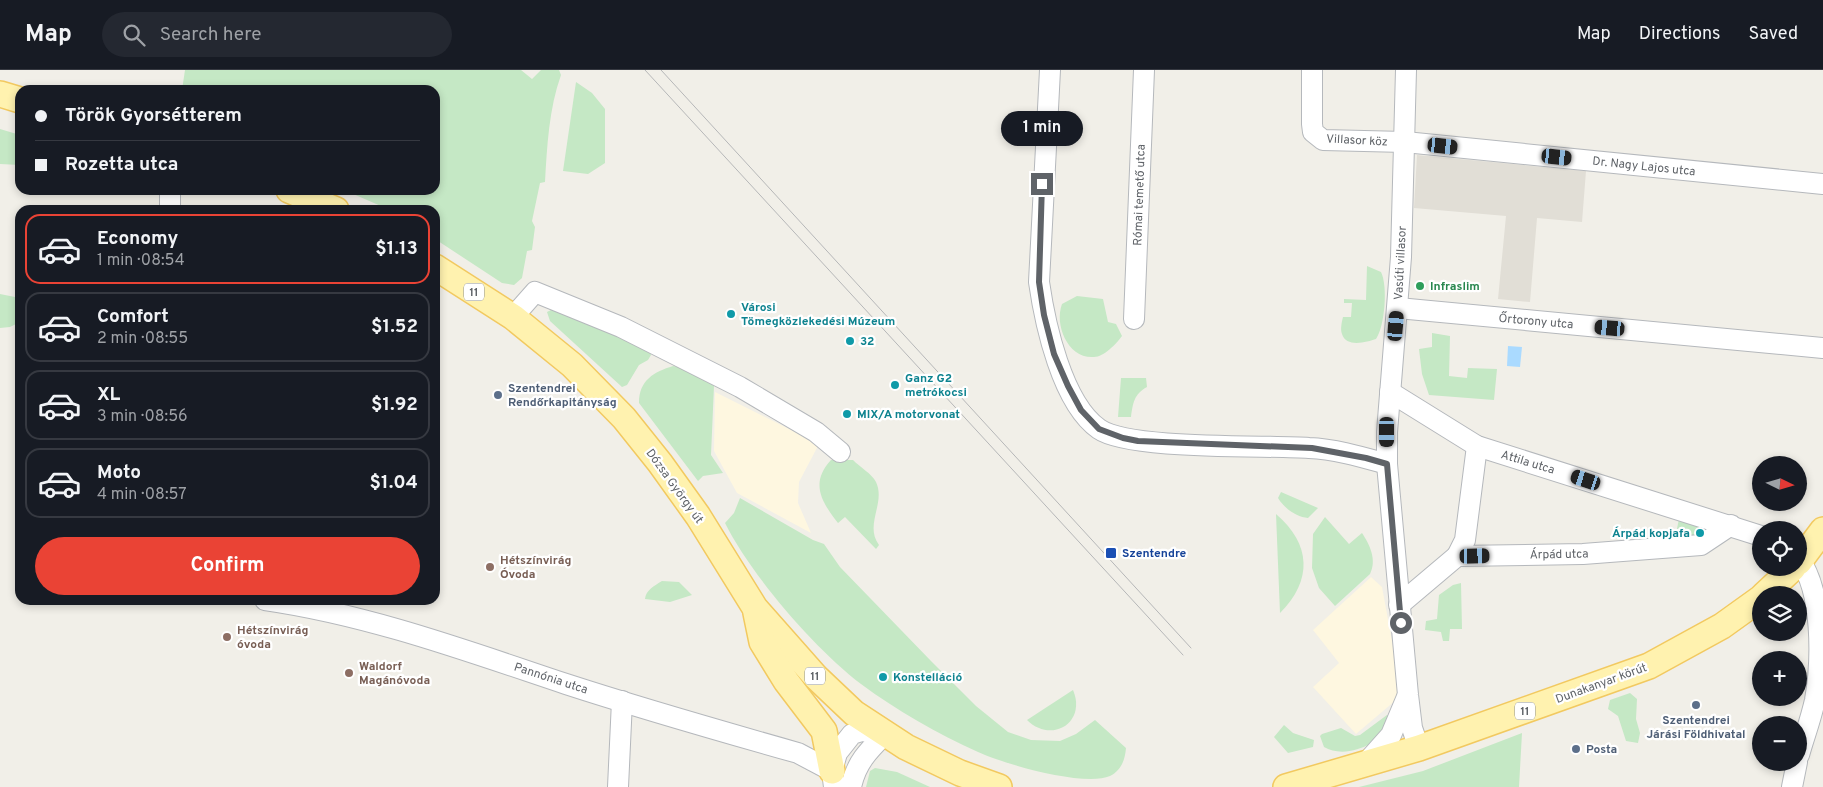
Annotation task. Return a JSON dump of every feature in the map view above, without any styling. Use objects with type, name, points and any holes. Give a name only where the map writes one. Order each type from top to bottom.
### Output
[{"type":"main road","points":[[0,94],[15,98]]},
{"type":"main road","points":[[301,195],[324,205]]},
{"type":"main road","name":"Dózsa György út","points":[[440,270],[513,317],[572,365],[624,418],[660,462],[698,516],[755,608],[816,677],[854,713],[885,734]]},
{"type":"main road","points":[[1807,550],[1823,530]]},
{"type":"main road","points":[[1773,586],[1784,576]]},
{"type":"main road","name":"Dunakanyar körút","points":[[1286,787],[1418,748],[1649,666],[1722,626],[1752,604]]},
{"type":"main road","points":[[755,608],[762,642],[786,681],[824,731],[833,779]]},
{"type":"main road","name":"11","points":[[885,734],[906,748],[960,774],[999,787]]},
{"type":"street","points":[[1050,70],[1039,282],[1044,315],[1054,354],[1081,410],[1099,429],[1130,440],[1312,448],[1387,464]]},
{"type":"street","name":"Római temető utca","points":[[1134,319],[1144,70]]},
{"type":"street","name":"Villasor köz","points":[[1312,70],[1311,117],[1314,132],[1318,137],[1323,140],[1405,142]]},
{"type":"street","name":"Vasúti villasor","points":[[1406,70],[1398,308],[1390,392],[1387,464],[1408,695],[1412,728],[1418,748]]},
{"type":"street","name":"Dr. Nagy Lajos utca","points":[[1405,142],[1823,184]]},
{"type":"street","points":[[513,317],[535,292],[621,327],[740,387],[816,432],[840,452]]},
{"type":"street","name":"Őrtorony utca","points":[[1398,308],[1823,348]]},
{"type":"street","name":"Attila utca","points":[[1390,392],[1477,446],[1752,533]]},
{"type":"street","points":[[1399,605],[1457,556],[1465,540],[1477,446]]},
{"type":"street","name":"Árpád utca","points":[[1457,556],[1583,554],[1701,546],[1730,525]]},
{"type":"street","points":[[1807,576],[1812,584],[1819,616],[1819,672],[1814,702],[1807,727]]},
{"type":"street","name":"Pannónia utca","points":[[298,605],[425,636],[622,701],[798,753],[833,779]]},
{"type":"street","name":"Vasúti villasor","points":[[1366,764],[1390,735],[1408,695]]},
{"type":"street","points":[[618,787],[622,701]]},
{"type":"street","points":[[833,779],[837,753],[852,734],[862,731],[885,734]]},
{"type":"street","points":[[852,787],[854,775],[863,756],[885,734]]},
{"type":"street","points":[[1792,787],[1795,771]]},
{"type":"shaded area","points":[[1417,155],[1586,171],[1582,222],[1537,218],[1530,302],[1498,299],[1506,216],[1414,208]]},
{"type":"shaded area","points":[[715,392],[819,444],[799,482],[798,503],[811,533],[737,493],[714,451]]},
{"type":"shaded area","points":[[1371,577],[1382,587],[1402,695],[1356,734],[1313,687],[1339,663],[1313,630]]},
{"type":"green space","points":[[185,70],[521,70],[532,79],[541,70],[559,70],[561,75],[551,114],[545,182],[540,183],[532,221],[535,227],[532,250],[527,251],[522,278],[514,285],[502,283],[440,242],[440,205],[378,205],[356,195],[440,195],[440,85],[183,85]]},
{"type":"green space","points":[[576,82],[592,93],[605,109],[605,163],[588,174],[563,171]]},
{"type":"green space","points":[[0,129],[15,134],[15,165],[0,164]]},
{"type":"green space","points":[[1367,266],[1381,272],[1383,278],[1385,296],[1382,325],[1376,339],[1352,343],[1344,338],[1341,332],[1343,317],[1351,317],[1352,303],[1344,303],[1344,299],[1366,300]]},
{"type":"green space","points":[[0,294],[15,297],[15,324],[0,328]]},
{"type":"green space","points":[[1077,296],[1103,299],[1108,322],[1116,324],[1122,336],[1102,355],[1094,357],[1077,353],[1065,339],[1060,321],[1062,304]]},
{"type":"green space","points":[[557,310],[650,351],[651,355],[648,360],[639,365],[627,385],[622,387],[550,321],[547,312]]},
{"type":"green space","points":[[1432,333],[1450,336],[1449,376],[1467,378],[1468,368],[1497,369],[1494,400],[1429,395],[1422,374],[1419,349],[1432,347]]},
{"type":"green space","points":[[673,366],[696,370],[714,386],[711,455],[723,473],[703,476],[698,481],[639,403],[642,388],[649,378]]},
{"type":"green space","points":[[1121,378],[1146,378],[1147,387],[1135,399],[1131,417],[1118,417]]},
{"type":"green space","points":[[831,460],[853,460],[869,473],[876,482],[879,498],[874,530],[879,545],[876,549],[845,517],[838,523],[827,507],[820,492],[820,484],[821,476]]},
{"type":"green space","points":[[1281,492],[1318,508],[1308,518],[1299,516],[1287,508],[1278,498]]},
{"type":"green space","points":[[740,498],[813,540],[824,544],[840,567],[931,661],[976,706],[1008,732],[1031,740],[1060,741],[1076,734],[1095,720],[1126,748],[1124,760],[1120,767],[1114,774],[1098,779],[1082,779],[1024,768],[978,752],[918,721],[874,694],[843,669],[804,631],[785,610],[751,565],[725,523],[734,513]]},
{"type":"green space","points":[[1276,514],[1296,537],[1304,562],[1298,588],[1291,601],[1280,613]]},
{"type":"green space","points":[[1325,517],[1349,544],[1362,533],[1368,542],[1373,558],[1370,574],[1335,606],[1319,588],[1312,568],[1313,534]]},
{"type":"green space","points":[[1679,519],[1705,524],[1709,531],[1706,536],[1674,543]]},
{"type":"green space","points":[[662,581],[679,582],[692,595],[670,602],[645,599],[649,591]]},
{"type":"green space","points":[[1461,583],[1462,629],[1450,629],[1449,641],[1443,641],[1441,632],[1425,630],[1426,621],[1437,619],[1439,595],[1453,585]]},
{"type":"green space","points":[[1073,690],[1076,702],[1075,712],[1071,720],[1064,726],[1056,730],[1046,730],[1036,727],[1027,720]]},
{"type":"green space","points":[[1630,693],[1637,699],[1636,719],[1640,733],[1638,743],[1626,741],[1618,716],[1608,709],[1610,700]]},
{"type":"green space","points":[[1387,715],[1391,718],[1389,727],[1371,743],[1353,750],[1341,752],[1324,747],[1320,736],[1322,734],[1341,728],[1355,736],[1360,735]]},
{"type":"green space","points":[[1284,725],[1293,733],[1314,740],[1313,747],[1288,753],[1274,737]]},
{"type":"green space","points":[[1522,733],[1519,787],[1359,787],[1423,771]]},
{"type":"green space","points":[[875,768],[897,772],[930,787],[866,787],[870,771]]},
{"type":"water","points":[[1508,346],[1522,347],[1520,367],[1507,366]]},
{"type":"tram line","points":[[645,70],[1183,655]]},
{"type":"tram line","points":[[661,70],[1191,648]]},
{"type":"place","name":"Infraslim","points":[[1420,286]]},
{"type":"place","name":"Városi Tömegközlekedési Múzeum","points":[[731,314]]},
{"type":"place","name":"32","points":[[850,341]]},
{"type":"place","name":"Ganz G2 metrókocsi","points":[[895,385]]},
{"type":"place","name":"Szentendrei Rendőrkapitányság","points":[[498,395]]},
{"type":"place","name":"MIX/A motorvonat","points":[[847,414]]},
{"type":"place","name":"Árpád kopjafa","points":[[1700,533]]},
{"type":"place","name":"Szentendre","points":[[1111,553]]},
{"type":"place","name":"Hétszínvirág Óvoda","points":[[490,567]]},
{"type":"place","name":"Hétszínvirág óvoda","points":[[227,637]]},
{"type":"place","name":"Waldorf Magánóvoda","points":[[349,673]]},
{"type":"place","name":"Konstelláció","points":[[883,677]]},
{"type":"place","name":"Szentendrei Járási Földhivatal","points":[[1696,705]]},
{"type":"place","name":"Posta","points":[[1576,749]]},
{"type":"route","points":[[1042,184],[1039,282],[1044,315],[1054,354],[1081,410],[1099,429],[1130,440],[1312,448],[1387,464],[1401,623]]}]
